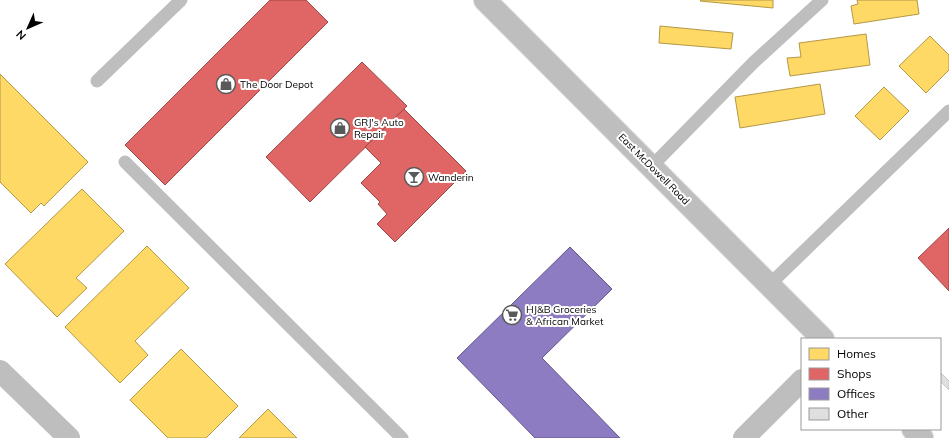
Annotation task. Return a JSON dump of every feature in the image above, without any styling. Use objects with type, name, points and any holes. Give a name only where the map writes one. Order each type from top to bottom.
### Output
[{"type":"main road","name":"East McDowell Road","points":[[485,0],[822,338]]},
{"type":"main road","points":[[0,371],[70,438]]},
{"type":"main road","points":[[744,438],[801,381]]},
{"type":"main road","points":[[914,430],[922,438]]},
{"type":"lane","points":[[97,81],[180,0]]},
{"type":"lane","points":[[651,167],[754,62],[822,0]]},
{"type":"lane","points":[[769,285],[949,111]]},
{"type":"lane","points":[[125,162],[402,438]]},
{"type":"building: Homes","points":[[773,0],[773,8],[700,1]]},
{"type":"building: Homes","points":[[857,0],[917,0],[919,14],[854,24],[851,6],[858,4]]},
{"type":"building: Homes","points":[[660,26],[733,33],[731,49],[659,43]]},
{"type":"building: Homes","points":[[866,34],[870,65],[790,76],[787,58],[801,57],[799,43]]},
{"type":"building: Homes","points":[[930,36],[949,55],[949,70],[926,93],[899,66]]},
{"type":"building: Homes","points":[[0,74],[88,162],[44,206],[41,203],[31,213],[0,182]]},
{"type":"building: Homes","points":[[820,84],[825,114],[740,128],[735,97]]},
{"type":"building: Homes","points":[[884,87],[909,111],[880,140],[855,116]]},
{"type":"building: Homes","points":[[82,189],[124,231],[76,278],[87,288],[57,317],[5,264]]},
{"type":"building: Homes","points":[[147,246],[189,288],[135,341],[148,355],[120,383],[65,327]]},
{"type":"building: Homes","points":[[181,349],[238,406],[206,438],[168,438],[130,400]]},
{"type":"building: Homes","points":[[268,409],[297,438],[239,438]]},
{"type":"building: Shops","name":"The Door Depot","points":[[270,0],[306,0],[328,22],[165,185],[125,145]]},
{"type":"building: Shops","name":"GRJ's Auto Repair","points":[[362,62],[407,106],[310,202],[266,157]]},
{"type":"building: Shops","name":"Wanderin","points":[[404,109],[466,171],[395,242],[377,224],[387,214],[378,204],[380,202],[361,183],[381,163],[365,147]]},
{"type":"building: Shops","points":[[949,228],[949,291],[918,258]]},
{"type":"building: Offices","points":[[570,247],[612,289],[542,358],[620,438],[535,438],[457,358]]},
{"type":"building: Other","points":[[941,373],[949,381],[949,390],[941,382]]},
{"type":"place","name":"The Door Depot","points":[[226,84]]},
{"type":"place","name":"GRJ's Auto Repair","points":[[340,128]]},
{"type":"place","name":"Wanderin","points":[[414,177]]},
{"type":"place","name":"HJ&B Groceries & African Market","points":[[512,315]]}]
